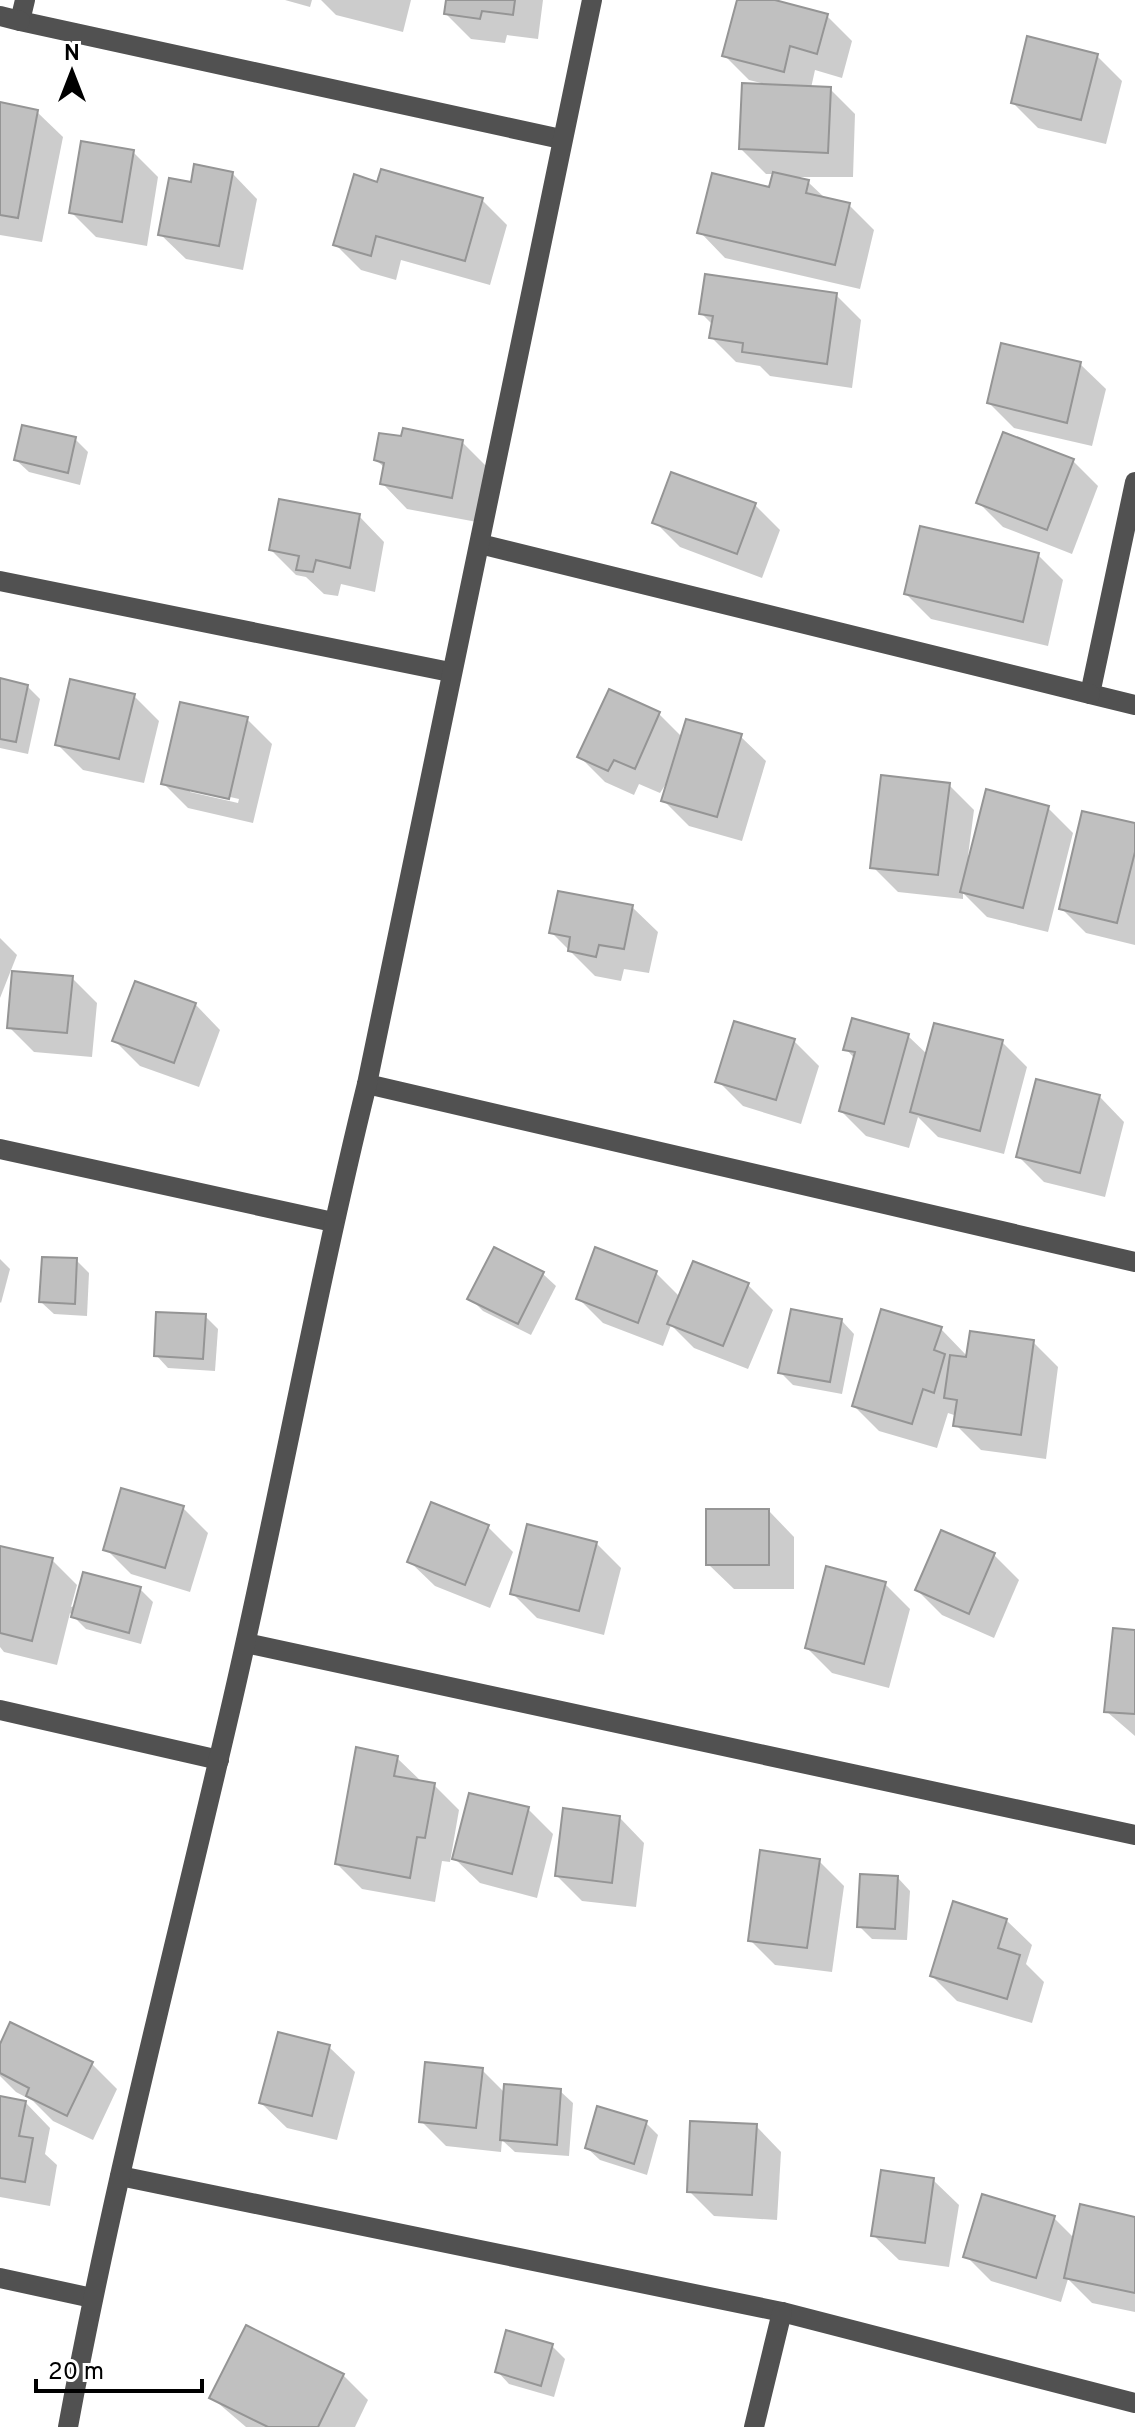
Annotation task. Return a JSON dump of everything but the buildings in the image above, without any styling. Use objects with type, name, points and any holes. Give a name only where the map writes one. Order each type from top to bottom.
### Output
[{"type":"street","points":[[25,0],[10,18],[561,139]]},
{"type":"street","points":[[68,2427],[92,2298],[246,1643],[333,1222],[367,1084],[450,672],[480,544],[592,0]]},
{"type":"street","points":[[1090,694],[1135,482]]},
{"type":"street","points":[[480,544],[1135,705]]},
{"type":"street","points":[[0,581],[450,672]]},
{"type":"street","points":[[367,1084],[1135,1262]]},
{"type":"street","points":[[0,1149],[333,1222]]},
{"type":"street","points":[[246,1643],[1135,1835]]},
{"type":"street","points":[[0,1710],[219,1760]]},
{"type":"street","points":[[120,2176],[782,2312],[1135,2403]]},
{"type":"street","points":[[0,2278],[92,2298]]},
{"type":"street","points":[[754,2427],[782,2312]]}]
